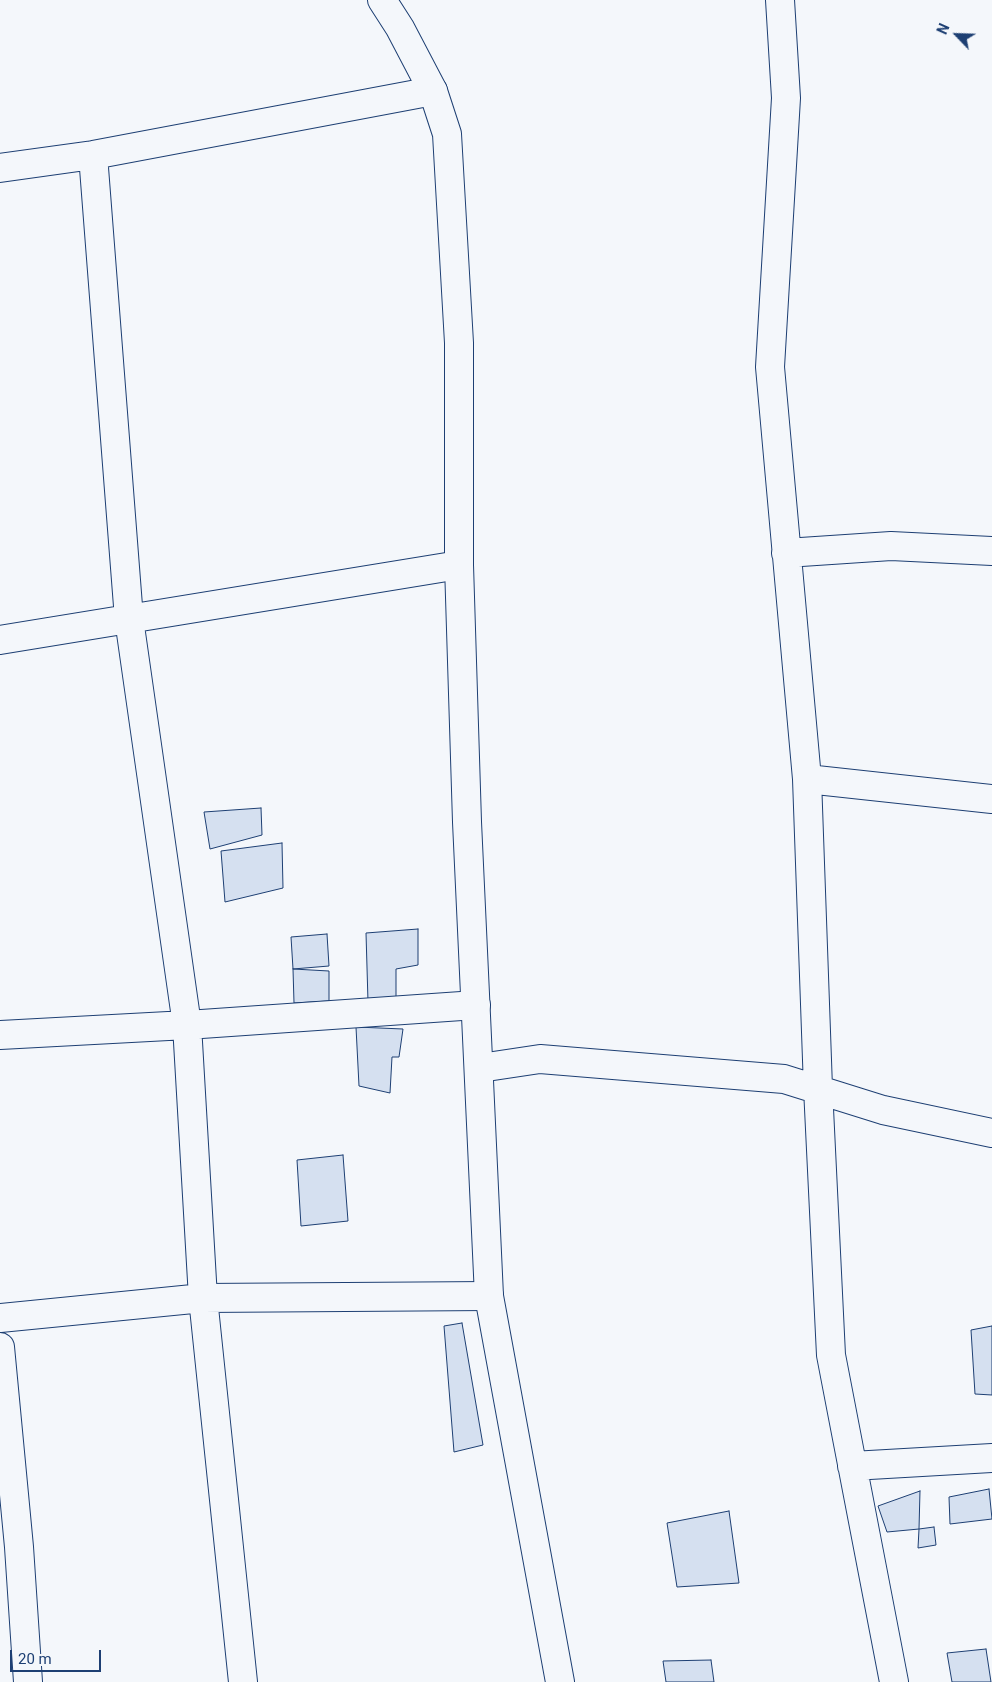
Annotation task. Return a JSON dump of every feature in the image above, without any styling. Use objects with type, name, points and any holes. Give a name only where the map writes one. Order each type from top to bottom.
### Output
[{"type":"street","points":[[382,0],[400,28],[433,91],[447,134],[459,333],[459,566],[467,822],[480,1068],[489,1296],[560,1682]]},
{"type":"street","points":[[780,0],[786,98],[770,367],[806,779],[831,1355],[894,1682]]},
{"type":"street","points":[[0,168],[93,155],[433,91]]},
{"type":"street","points":[[93,155],[129,619],[187,1025],[203,1298],[243,1682]]},
{"type":"street","points":[[786,553],[890,546],[992,551]]},
{"type":"street","points":[[0,640],[459,566]]},
{"type":"street","points":[[806,779],[992,799]]},
{"type":"street","points":[[0,1035],[187,1025],[476,1005]]},
{"type":"street","points":[[480,1068],[540,1059],[784,1079],[818,1088],[883,1110],[992,1133]]},
{"type":"street","points":[[0,1318],[203,1298],[489,1296]]},
{"type":"street","points":[[0,1347],[20,1547],[28,1682]]},
{"type":"street","points":[[852,1466],[992,1458]]},
{"type":"building","points":[[261,808],[262,835],[210,849],[204,812]]},
{"type":"building","points":[[282,843],[283,888],[225,902],[221,851]]},
{"type":"building","points":[[418,929],[418,965],[396,969],[396,1000],[368,1002],[366,933]]},
{"type":"building","points":[[327,934],[329,966],[293,969],[291,937]]},
{"type":"building","points":[[293,969],[329,971],[329,1001],[294,1003]]},
{"type":"building","points":[[356,1027],[403,1029],[399,1057],[392,1057],[390,1093],[359,1086]]},
{"type":"building","points":[[343,1155],[348,1221],[301,1226],[297,1160]]},
{"type":"building","points":[[462,1323],[483,1445],[454,1452],[444,1326]]},
{"type":"building","points":[[992,1326],[992,1395],[975,1394],[971,1330]]},
{"type":"building","points":[[989,1489],[992,1519],[950,1524],[949,1497]]},
{"type":"building","points":[[920,1491],[919,1529],[887,1532],[878,1506]]},
{"type":"building","points":[[729,1511],[739,1583],[677,1587],[667,1523]]},
{"type":"building","points":[[934,1527],[936,1545],[918,1548],[919,1529]]},
{"type":"building","points":[[986,1649],[991,1682],[952,1682],[947,1653]]},
{"type":"building","points":[[711,1660],[714,1682],[666,1682],[663,1661]]}]
